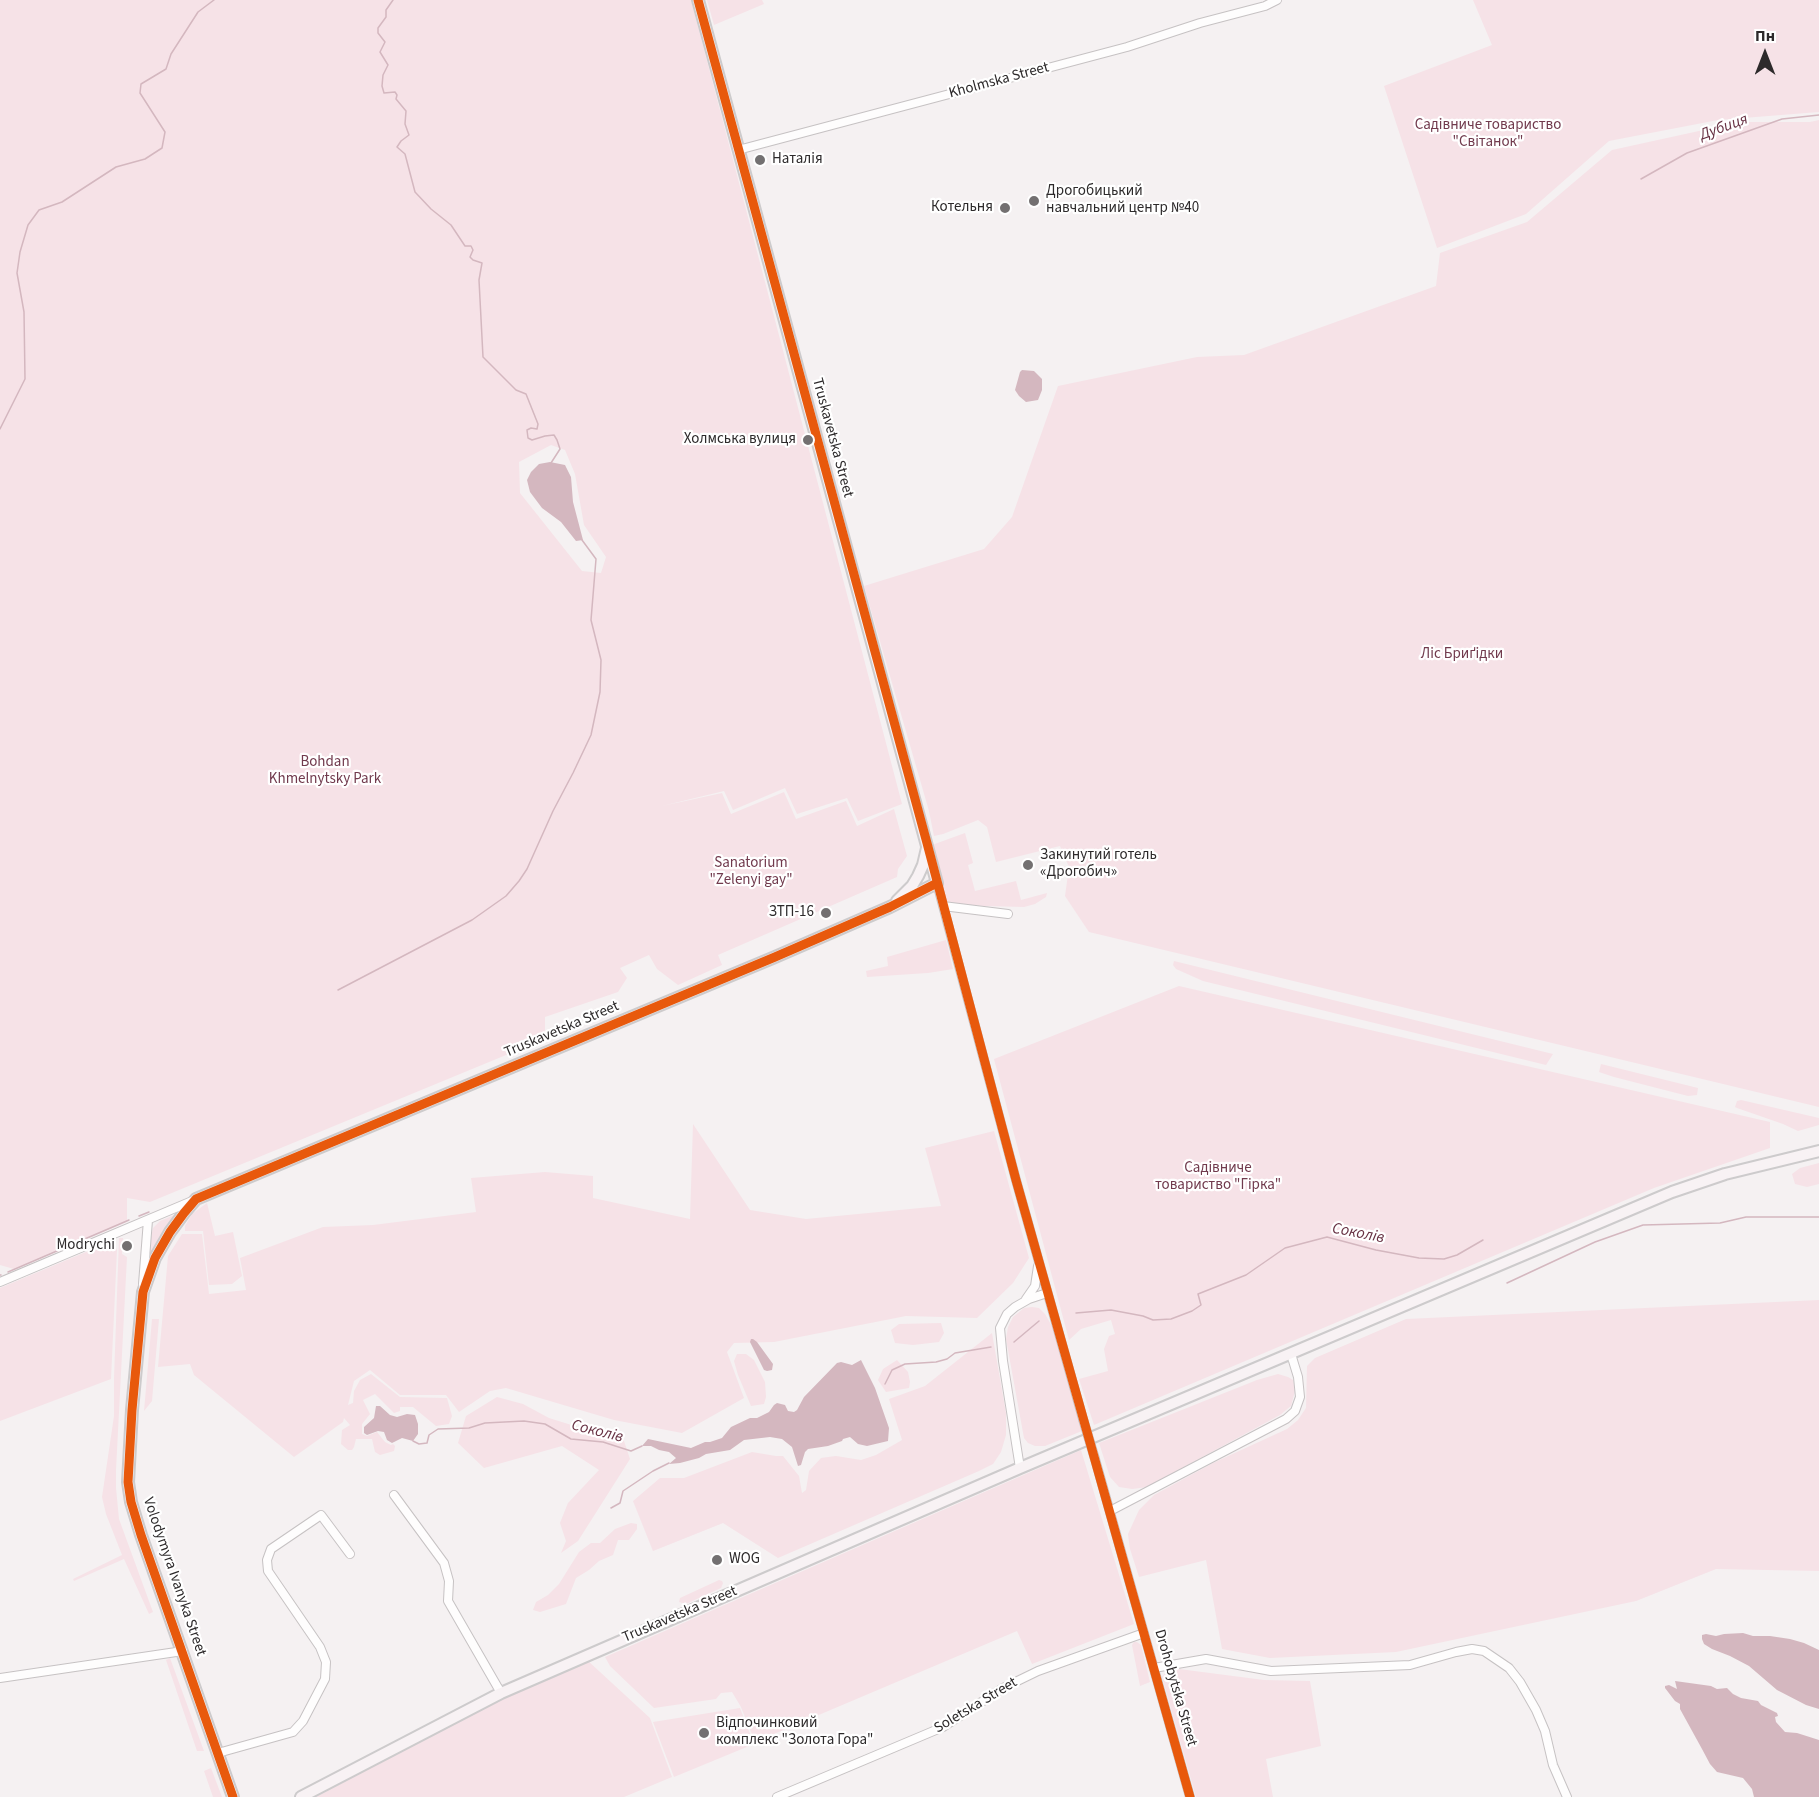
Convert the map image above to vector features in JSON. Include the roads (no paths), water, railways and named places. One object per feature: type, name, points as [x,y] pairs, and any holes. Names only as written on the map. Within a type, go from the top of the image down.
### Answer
[{"type":"main road","name":"Truskavetska Street","points":[[196,1199],[890,908],[937,884],[698,0]]},
{"type":"main road","points":[[890,908],[912,886],[918,876],[923,865],[927,843]]},
{"type":"main road","name":"Truskavetska Street","points":[[301,1797],[501,1693],[1020,1468],[1518,1256],[1672,1192],[1725,1174],[1819,1151]]},
{"type":"main road","name":"Volodymyra Ivanyka Street","points":[[196,1199],[181,1210],[155,1258],[143,1292],[128,1482],[131,1502],[141,1535],[233,1797]]},
{"type":"street","name":"Kholmska Street","points":[[738,150],[1127,47],[1277,0]]},
{"type":"street","name":"Truskavetska Street","points":[[937,884],[1083,1419]]},
{"type":"street","points":[[943,906],[1008,914]]},
{"type":"street","points":[[0,1282],[148,1220],[181,1210]]},
{"type":"street","points":[[143,1292],[148,1220]]},
{"type":"street","points":[[1026,1300],[1035,1286],[1038,1258]]},
{"type":"street","points":[[0,1273],[11,1277]]},
{"type":"street","points":[[1020,1468],[1000,1328],[1007,1314],[1026,1300],[1047,1293]]},
{"type":"street","points":[[1110,1511],[1286,1419],[1295,1411],[1300,1397],[1298,1377],[1291,1354]]},
{"type":"street","name":"Drohobytska Street","points":[[1083,1419],[1190,1797]]},
{"type":"street","points":[[394,1495],[444,1563],[449,1581],[447,1594],[452,1608],[501,1693]]},
{"type":"street","points":[[218,1753],[293,1732],[299,1727],[322,1684],[326,1666],[320,1647],[268,1571],[266,1565],[271,1549],[321,1515],[350,1554]]},
{"type":"street","name":"Soletska Street","points":[[777,1797],[943,1727],[1003,1688],[1038,1671],[1144,1633]]},
{"type":"street","points":[[1154,1668],[1206,1659],[1271,1671],[1410,1665],[1456,1652],[1472,1649],[1484,1651],[1509,1668],[1521,1682],[1545,1731],[1553,1765],[1567,1797]]},
{"type":"street","points":[[0,1678],[183,1651]]},
{"type":"waterway","points":[[0,429],[25,379],[24,312],[17,273],[28,225],[39,210],[62,202],[116,167],[145,159],[162,148],[165,132],[140,93],[141,84],[166,69],[171,54],[198,12],[214,0]]},
{"type":"waterway","points":[[393,0],[386,10],[386,17],[378,28],[378,33],[385,42],[380,52],[388,65],[383,75],[384,93],[395,92],[396,99],[406,111],[405,124],[409,135],[397,147],[405,154],[415,192],[451,225],[465,246],[471,246],[473,250],[470,257],[482,263],[479,280],[483,357],[516,390],[526,394],[538,424],[537,429],[527,430],[528,438],[532,440],[554,435],[560,449],[551,463]]},
{"type":"waterway","name":"Дубиця","points":[[1641,179],[1687,153],[1782,119],[1819,115]]},
{"type":"waterway","points":[[338,990],[472,920],[506,896],[527,869],[591,735],[600,692],[601,660],[591,620],[596,559],[582,540]]},
{"type":"waterway","points":[[139,1216],[149,1212]]},
{"type":"waterway","name":"Соколів","points":[[1507,1283],[1595,1242],[1643,1225],[1720,1223],[1746,1217],[1819,1217]]},
{"type":"waterway","points":[[8,1272],[129,1220]]},
{"type":"waterway","name":"Соколів","points":[[1076,1313],[1111,1310],[1153,1320],[1171,1319],[1201,1305],[1198,1294],[1246,1275],[1285,1248],[1327,1237],[1376,1250],[1419,1258],[1444,1259],[1457,1255],[1483,1240]]},
{"type":"waterway","name":"Соколів","points":[[1014,1342],[1039,1321]]},
{"type":"waterway","name":"Соколів","points":[[885,1384],[892,1370],[905,1364],[936,1362],[947,1359],[955,1353],[991,1347]]},
{"type":"waterway","name":"Соколів","points":[[413,1441],[419,1444],[427,1443],[429,1435],[438,1429],[469,1428],[485,1423],[524,1421],[545,1424],[571,1439],[603,1442],[631,1451],[642,1446]]},
{"type":"waterway","points":[[611,1508],[620,1503],[623,1491],[669,1463]]},
{"type":"place","name":"Наталія","points":[[760,160]]},
{"type":"place","name":"Дрогобицький навчальний центр №40","points":[[1034,201]]},
{"type":"place","name":"Котельня","points":[[1005,208]]},
{"type":"place","name":"Холмська вулиця","points":[[808,440]]},
{"type":"place","name":"Закинутий готель «Дрогобич»","points":[[1028,865]]},
{"type":"place","name":"ЗТП-16","points":[[826,913]]},
{"type":"place","name":"Modrychi","points":[[127,1246]]},
{"type":"place","name":"WOG","points":[[717,1560]]},
{"type":"place","name":"Відпочинковий комплекс \"Золота Гора\"","points":[[704,1733]]},
{"type":"park label","name":"Садівниче товариство \"Світанок\"","points":[[1488,134]]},
{"type":"park label","name":"Ліс Бриґідки","points":[[1462,655]]},
{"type":"park label","name":"Bohdan Khmelnytsky Park","points":[[325,772]]},
{"type":"park label","name":"Sanatorium \"Zelenyi gay\"","points":[[751,872]]},
{"type":"park label","name":"Садівниче товариство \"Гірка\"","points":[[1218,1178]]}]
